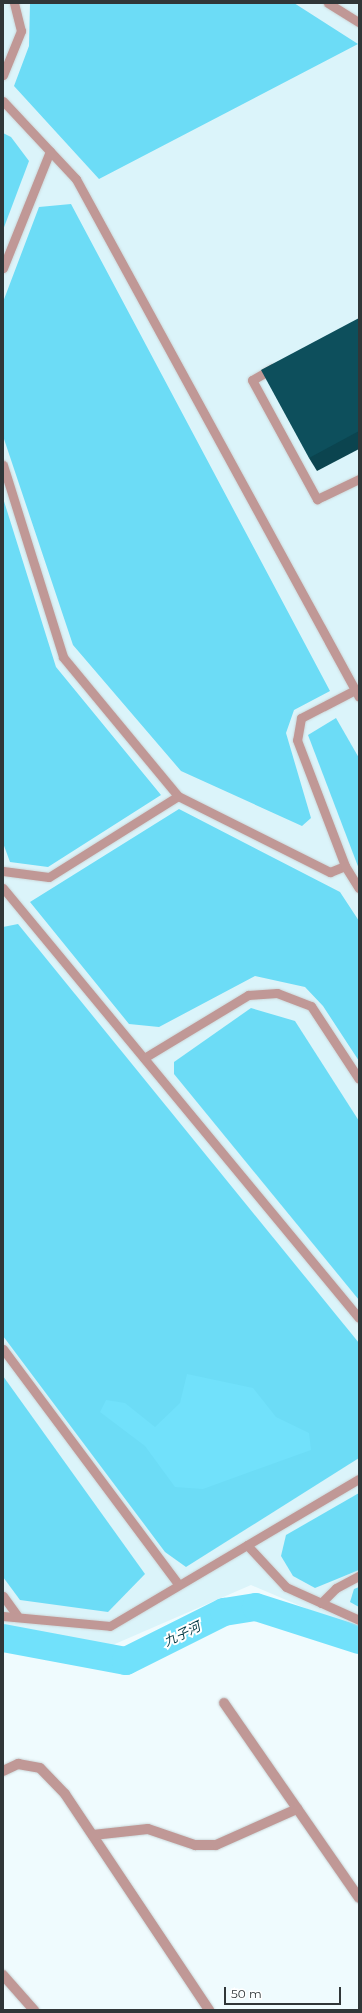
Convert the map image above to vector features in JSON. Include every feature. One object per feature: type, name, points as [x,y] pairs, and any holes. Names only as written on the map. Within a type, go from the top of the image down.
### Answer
[{"type":"street","points":[[224,1703],[359,1898]]},
{"type":"street","points":[[3,1771],[18,1764],[40,1768],[65,1794],[209,2010]]},
{"type":"street","points":[[93,1835],[148,1829],[195,1844],[216,1845],[297,1809]]},
{"type":"street","points":[[3,1975],[34,2010]]},
{"type":"lane","points":[[3,75],[20,31],[14,3]]},
{"type":"lane","points":[[328,3],[359,22]]},
{"type":"lane","points":[[3,101],[76,179],[357,694],[301,718],[297,740],[345,866],[359,888]]},
{"type":"lane","points":[[3,268],[50,151]]},
{"type":"lane","points":[[286,361],[252,380],[318,499],[359,479]]},
{"type":"lane","points":[[3,465],[63,657],[178,796],[330,872],[345,866]]},
{"type":"lane","points":[[3,871],[49,877],[178,796]]},
{"type":"lane","points":[[3,888],[359,1318]]},
{"type":"lane","points":[[144,1058],[248,995],[277,993],[311,1006],[359,1079]]},
{"type":"lane","points":[[3,1349],[179,1585]]},
{"type":"lane","points":[[3,1616],[17,1615],[110,1626],[359,1479]]},
{"type":"lane","points":[[247,1545],[286,1587],[359,1620]]},
{"type":"lane","points":[[322,1604],[336,1588],[359,1576]]},
{"type":"lane","points":[[3,1596],[17,1615]]},
{"type":"shaded area","points":[[3,3],[359,3],[359,1631],[251,1585],[108,1647],[3,1629]]},
{"type":"shaded area","points":[[30,3],[294,3],[358,44],[99,179],[14,86],[29,46]]},
{"type":"shaded area","points":[[3,133],[11,137],[29,161],[3,230]]},
{"type":"shaded area","points":[[71,204],[330,691],[294,710],[286,733],[311,818],[302,826],[181,771],[73,645],[3,436],[3,302],[39,207]]},
{"type":"shaded area","points":[[3,498],[56,667],[161,795],[48,867],[10,862],[3,843]]},
{"type":"shaded area","points":[[336,718],[359,758],[359,869],[308,735]]},
{"type":"shaded area","points":[[179,809],[340,892],[359,921],[359,1061],[323,1006],[305,987],[255,976],[159,1027],[129,1024],[30,902]]},
{"type":"shaded area","points":[[18,924],[359,1343],[359,1458],[186,1567],[165,1552],[3,1336],[3,927]]},
{"type":"shaded area","points":[[251,1008],[295,1021],[359,1121],[359,1300],[174,1074],[174,1062]]},
{"type":"shaded area","points":[[187,1374],[253,1388],[276,1417],[309,1433],[311,1450],[203,1489],[175,1487],[145,1446],[100,1412],[106,1400],[125,1403],[155,1427],[180,1403]]},
{"type":"shaded area","points":[[3,1376],[145,1574],[108,1612],[20,1600],[3,1577]]},
{"type":"shaded area","points":[[359,1493],[359,1570],[315,1588],[293,1576],[281,1556],[286,1535]]},
{"type":"shaded area","points":[[359,1587],[359,1607],[350,1602],[354,1589]]},
{"type":"building","points":[[359,318],[359,431],[309,458],[261,370]]},
{"type":"waterway","name":"九子河","points":[[3,1638],[126,1661],[224,1612],[256,1607],[359,1640]]}]
